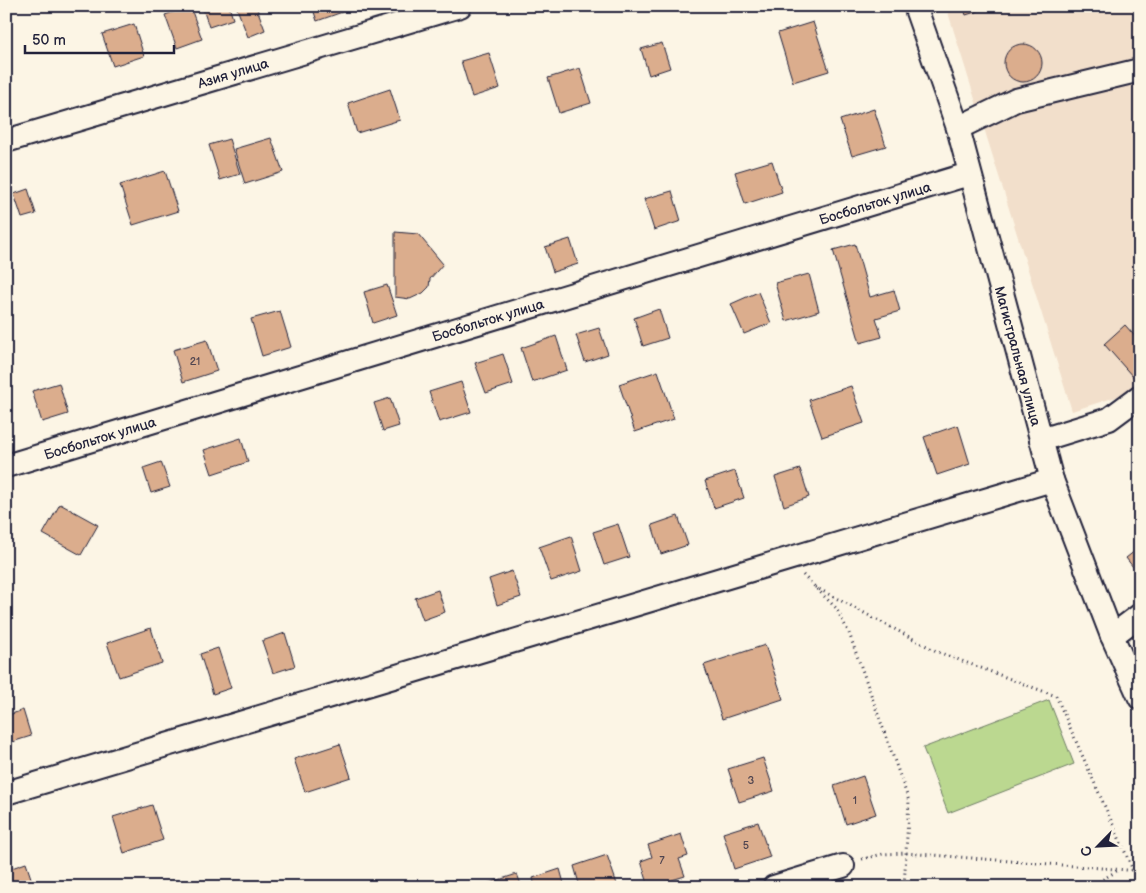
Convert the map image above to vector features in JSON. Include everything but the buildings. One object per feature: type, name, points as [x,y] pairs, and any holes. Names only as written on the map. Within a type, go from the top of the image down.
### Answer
[{"type":"street","name":"Азия улица","points":[[6,141],[460,6]]},
{"type":"street","name":"Магистральная улица","points":[[915,6],[958,128],[1052,480],[1112,636],[1140,698]]},
{"type":"street","points":[[958,128],[1016,100],[1140,70]]},
{"type":"street","name":"Босбольток улица","points":[[6,466],[970,174]]},
{"type":"street","points":[[1041,440],[1109,419],[1140,396]]},
{"type":"street","points":[[6,793],[1052,480]]},
{"type":"street","points":[[1112,636],[1140,616]]},
{"type":"street","points":[[774,887],[843,866]]},
{"type":"path","points":[[802,574],[836,608],[849,633],[909,801],[904,887]]},
{"type":"path","points":[[815,587],[938,652],[1056,696],[1132,870]]},
{"type":"path","points":[[843,866],[868,857],[906,854],[1140,871]]},
{"type":"path","points":[[1090,887],[1121,869]]},
{"type":"shaded area","points":[[946,6],[1140,6],[1140,381],[1119,396],[1072,411]]},
{"type":"green space","points":[[1049,700],[1074,764],[948,813],[923,748]]}]
